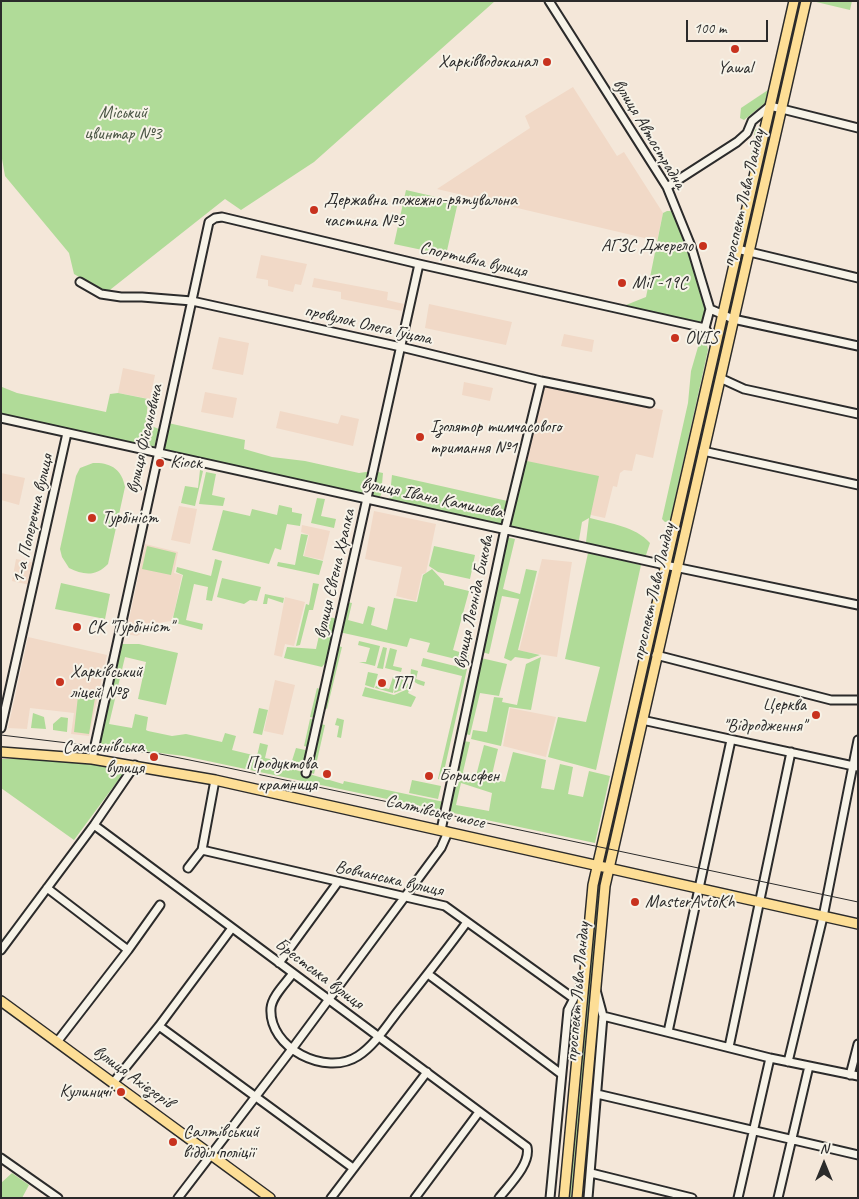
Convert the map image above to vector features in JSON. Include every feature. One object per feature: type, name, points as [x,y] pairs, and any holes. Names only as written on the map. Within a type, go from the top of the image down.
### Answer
[{"type":"main road","name":"проспект Льва Ландау","points":[[564,1198],[591,896],[794,1]]},
{"type":"main road","name":"проспект Льва Ландау","points":[[577,1198],[596,990],[602,899],[806,1]]},
{"type":"main road","name":"Салтівське шосе","points":[[1,752],[44,753],[92,759],[215,780],[699,890],[858,924]]},
{"type":"main road","name":"вулиця Ахієзерів","points":[[1,1001],[270,1198]]},
{"type":"street","name":"вулиця Автострадна","points":[[549,1],[667,187],[690,246],[710,309]]},
{"type":"street","points":[[667,187],[748,134],[752,121],[770,106],[858,128]]},
{"type":"street","name":"Спортивна вулиця","points":[[215,218],[222,216],[419,264],[705,328]]},
{"type":"street","name":"вулиця Фісановича","points":[[92,759],[157,453],[209,222],[215,218]]},
{"type":"street","points":[[737,249],[858,278]]},
{"type":"street","name":"вулиця Євгена Храпка","points":[[306,773],[419,264]]},
{"type":"street","name":"провулок Олега Гуцола","points":[[80,282],[101,294],[192,302],[401,346],[540,381],[650,403]]},
{"type":"street","points":[[716,345],[705,328],[710,309],[733,319],[858,346]]},
{"type":"street","points":[[720,378],[744,389],[858,414]]},
{"type":"street","name":"вулиця Леоніда Бикова","points":[[178,1198],[292,1049],[441,848],[505,529],[540,381]]},
{"type":"street","name":"вулиця Івана Камишева","points":[[1,418],[665,565],[858,605]]},
{"type":"street","name":"1-а Поперечна вулиця","points":[[1,728],[67,433]]},
{"type":"street","points":[[703,450],[858,485]]},
{"type":"street","points":[[656,655],[831,700],[858,700]]},
{"type":"street","points":[[642,720],[855,767]]},
{"type":"street","points":[[668,1032],[731,740]]},
{"type":"street","points":[[788,1062],[823,917],[855,767],[858,740]]},
{"type":"street","points":[[729,1047],[791,752]]},
{"type":"street","points":[[1,950],[94,826],[135,765]]},
{"type":"street","points":[[188,868],[202,850],[215,780]]},
{"type":"street","name":"Брестська вулиця","points":[[94,826],[527,1147],[528,1156],[524,1164],[499,1198]]},
{"type":"street","name":"Вовчанська вулиця","points":[[202,850],[444,906],[573,998]]},
{"type":"street","points":[[279,963],[338,882]]},
{"type":"street","points":[[47,888],[128,950]]},
{"type":"street","points":[[56,1042],[128,950],[160,905]]},
{"type":"street","points":[[293,973],[274,999],[271,1007],[272,1023],[282,1040],[292,1049],[317,1062],[341,1062],[358,1056],[378,1037],[467,922]]},
{"type":"street","points":[[113,1083],[159,1026],[232,928]]},
{"type":"street","points":[[428,974],[560,1073]]},
{"type":"street","points":[[550,1198],[560,1073],[568,1010],[583,981]]},
{"type":"street","points":[[588,1198],[604,1016],[596,990]]},
{"type":"street","points":[[604,1016],[770,1058],[854,1075],[858,1044]]},
{"type":"street","points":[[159,1026],[256,1095],[353,1168]]},
{"type":"street","points":[[738,1198],[770,1058]]},
{"type":"street","points":[[778,1198],[809,1066]]},
{"type":"street","points":[[331,1198],[427,1072]]},
{"type":"street","points":[[597,1094],[858,1155]]},
{"type":"street","points":[[415,1198],[479,1112]]},
{"type":"street","points":[[1,1158],[58,1198]]},
{"type":"street","points":[[591,1173],[692,1198]]},
{"type":"shaded area","points":[[573,87],[617,156],[624,152],[663,213],[657,241],[437,189],[530,128],[525,116]]},
{"type":"shaded area","points":[[261,255],[307,264],[301,285],[295,284],[293,292],[268,286],[268,280],[256,278]]},
{"type":"shaded area","points":[[314,278],[388,292],[387,300],[404,304],[402,311],[341,299],[341,292],[312,287]]},
{"type":"shaded area","points":[[429,304],[512,322],[506,345],[425,328]]},
{"type":"shaded area","points":[[564,334],[594,340],[592,352],[561,346]]},
{"type":"shaded area","points":[[219,337],[249,343],[243,375],[212,369]]},
{"type":"shaded area","points":[[123,368],[155,375],[150,399],[118,393]]},
{"type":"shaded area","points":[[464,382],[493,388],[490,401],[462,395]]},
{"type":"shaded area","points":[[543,384],[663,410],[653,458],[636,454],[632,471],[624,470],[620,473],[617,487],[613,486],[605,518],[516,499]]},
{"type":"shaded area","points":[[205,392],[237,398],[233,418],[201,412]]},
{"type":"shaded area","points":[[280,411],[338,424],[341,415],[359,419],[353,446],[276,428]]},
{"type":"shaded area","points":[[1,473],[25,478],[19,505],[1,500]]},
{"type":"shaded area","points":[[179,506],[197,509],[190,544],[171,540]]},
{"type":"shaded area","points":[[374,511],[436,524],[426,573],[422,574],[416,601],[396,596],[402,567],[365,559]]},
{"type":"shaded area","points":[[302,525],[330,531],[323,560],[304,556],[309,535],[301,532]]},
{"type":"shaded area","points":[[145,544],[178,552],[174,573],[182,575],[171,621],[158,623],[137,636],[126,634]]},
{"type":"shaded area","points":[[16,559],[35,563],[30,585],[12,581]]},
{"type":"shaded area","points":[[542,559],[572,562],[557,657],[519,651]]},
{"type":"shaded area","points":[[285,597],[305,602],[294,646],[285,644],[282,657],[274,655]]},
{"type":"shaded area","name":"Харківський ліцей №8","points":[[28,637],[107,655],[89,736],[71,734],[74,713],[30,708],[27,729],[8,728]]},
{"type":"shaded area","points":[[275,680],[295,685],[283,735],[264,731]]},
{"type":"shaded area","points":[[510,708],[556,717],[546,757],[503,746]]},
{"type":"green space","name":"Міський цвинтар №3","points":[[1,1],[495,1],[314,162],[241,210],[225,199],[106,293],[74,274],[69,253],[5,176],[1,153]]},
{"type":"green space","points":[[812,1],[852,1],[850,10]]},
{"type":"green space","points":[[768,90],[765,103],[744,120],[740,118],[741,108]]},
{"type":"green space","points":[[761,124],[751,167],[749,168],[755,130]]},
{"type":"green space","points":[[406,190],[458,202],[446,255],[394,244]]},
{"type":"green space","points":[[672,211],[695,272],[706,311],[705,318],[698,324],[628,308],[626,305],[646,297],[663,213]]},
{"type":"green space","points":[[726,327],[728,328],[678,547],[675,547]]},
{"type":"green space","points":[[700,340],[706,340],[708,350],[670,521],[665,522],[662,519],[688,403],[691,371]]},
{"type":"green space","points":[[2,387],[17,393],[106,412],[110,394],[118,393],[148,399],[146,424],[159,429],[153,452],[1,418]]},
{"type":"green space","points":[[168,423],[245,440],[244,449],[272,457],[305,461],[359,473],[373,471],[383,473],[381,495],[376,501],[166,451],[162,446]]},
{"type":"green space","points":[[522,460],[599,476],[590,518],[622,526],[644,537],[650,543],[646,555],[637,559],[590,548],[586,542],[589,518],[582,522],[578,546],[389,504],[392,475],[512,502]]},
{"type":"green space","name":"Турбініст","points":[[93,463],[110,465],[118,471],[125,487],[108,564],[99,571],[89,574],[69,568],[62,557],[60,549],[76,476],[80,468]]},
{"type":"green space","points":[[200,470],[203,471],[195,506],[181,503],[185,486],[198,488]]},
{"type":"green space","points":[[206,472],[216,474],[212,495],[225,498],[223,506],[199,504]]},
{"type":"green space","points":[[317,498],[325,499],[321,516],[336,519],[334,528],[311,523]]},
{"type":"green space","points":[[279,505],[292,508],[292,512],[302,514],[300,526],[287,524],[281,550],[275,548],[269,564],[212,550],[223,510],[250,516],[252,509],[277,515]]},
{"type":"green space","points":[[301,534],[308,535],[303,556],[323,561],[319,575],[277,566],[278,562],[295,565]]},
{"type":"green space","points":[[506,537],[515,539],[503,589],[520,594],[526,569],[537,571],[518,650],[540,655],[529,659],[515,657],[511,661],[504,658],[519,599],[502,596],[489,654],[482,652]]},
{"type":"green space","points":[[147,546],[176,553],[171,575],[142,569]]},
{"type":"green space","points":[[434,546],[475,555],[470,579],[438,572],[429,566]]},
{"type":"green space","points":[[588,553],[641,565],[596,770],[548,757],[558,717],[586,722],[600,667],[565,659]]},
{"type":"green space","points":[[215,559],[222,561],[212,601],[206,600],[208,587],[194,584],[186,620],[203,624],[202,630],[172,622],[183,575],[176,572],[177,567],[211,576]]},
{"type":"green space","points":[[432,569],[444,582],[444,585],[469,591],[453,650],[469,655],[468,662],[427,652],[430,643],[410,638],[407,647],[339,632],[346,602],[352,603],[348,620],[363,624],[368,606],[375,608],[371,625],[387,630],[394,598],[417,602],[423,575]]},
{"type":"green space","points":[[669,575],[672,575],[611,843],[608,842]]},
{"type":"green space","points":[[222,578],[261,587],[257,601],[250,600],[244,604],[217,597]]},
{"type":"green space","points":[[61,583],[110,594],[105,619],[55,609]]},
{"type":"green space","points":[[313,583],[319,584],[313,610],[309,610],[300,645],[296,646],[306,604],[309,605]]},
{"type":"green space","points":[[265,594],[284,598],[283,603],[268,598],[267,604],[263,604]]},
{"type":"green space","points":[[329,617],[338,619],[329,658],[322,667],[284,658],[287,647],[316,649],[322,622],[328,623]]},
{"type":"green space","points":[[359,641],[380,646],[375,666],[359,662],[366,662],[370,648],[358,645]]},
{"type":"green space","points":[[118,644],[139,644],[178,653],[166,705],[138,699],[146,662],[125,657],[109,724],[132,728],[135,714],[148,717],[146,730],[148,731],[172,736],[186,734],[222,742],[225,733],[236,736],[232,750],[257,756],[260,743],[268,745],[265,758],[289,763],[289,768],[343,784],[344,781],[449,803],[463,741],[470,742],[463,772],[476,776],[484,745],[498,749],[491,779],[505,782],[513,752],[546,760],[541,788],[554,790],[560,764],[573,767],[568,794],[583,797],[589,771],[610,776],[595,843],[184,756],[96,745]],"holes":[[[461,783],[492,793],[489,811],[456,805]]]},
{"type":"green space","points":[[337,646],[342,647],[327,709],[322,707]]},
{"type":"green space","points":[[383,647],[387,648],[383,669],[377,668]]},
{"type":"green space","points":[[390,648],[397,650],[393,666],[402,668],[401,672],[385,668]]},
{"type":"green space","points":[[541,657],[531,710],[509,707],[501,746],[471,739],[473,730],[487,732],[494,697],[503,698],[502,702],[517,705],[526,664]]},
{"type":"green space","points":[[423,658],[467,669],[442,780],[438,779],[462,676],[421,666]]},
{"type":"green space","points":[[481,658],[507,664],[499,696],[480,693],[470,735],[465,734]]},
{"type":"green space","points":[[411,669],[418,671],[416,679],[425,682],[424,686],[413,680]]},
{"type":"green space","points":[[368,672],[378,674],[374,688],[365,685]]},
{"type":"green space","points":[[393,677],[396,677],[393,693],[375,688],[376,686],[389,689]]},
{"type":"green space","points":[[398,678],[405,680],[410,687],[394,693]]},
{"type":"green space","points":[[365,687],[394,695],[410,688],[408,693],[416,697],[411,707],[362,696]]},
{"type":"green space","points":[[317,688],[323,690],[317,718],[310,717]]},
{"type":"green space","points":[[78,696],[95,698],[89,734],[74,732]]},
{"type":"green space","points":[[259,708],[268,710],[262,735],[253,733]]},
{"type":"green space","points":[[33,713],[44,717],[46,729],[31,728]]},
{"type":"green space","points":[[61,717],[68,718],[67,732],[53,730],[53,724]]},
{"type":"green space","points":[[337,718],[344,720],[341,738],[337,737],[339,726],[335,725]]},
{"type":"green space","points":[[310,719],[317,720],[311,748],[304,746]]},
{"type":"green space","points":[[320,724],[325,725],[314,774],[309,772]]},
{"type":"green space","points":[[296,748],[310,751],[305,772],[290,767]]},
{"type":"green space","points":[[1,759],[80,761],[125,771],[74,840],[1,788]]},
{"type":"green space","points":[[412,780],[441,786],[438,799],[409,793]]},
{"type":"green space","points":[[597,889],[600,889],[571,1198],[569,1198]]},
{"type":"green space","points":[[12,1173],[29,1185],[22,1198],[1,1198],[1,1183]]},
{"type":"tram line","points":[[1,735],[160,754],[858,902]]},
{"type":"place","name":"Yawal","points":[[735,49]]},
{"type":"place","name":"Харківводоканал","points":[[547,62]]},
{"type":"place","name":"Державна пожежно-рятувальна частина №5","points":[[314,210]]},
{"type":"place","name":"АГЗС Джерело","points":[[703,246]]},
{"type":"place","name":"МіГ-19С","points":[[622,283]]},
{"type":"place","name":"OVIS","points":[[675,338]]},
{"type":"place","name":"Ізолятор тимчасового тримання №1","points":[[420,437]]},
{"type":"place","name":"Кіоск","points":[[160,463]]},
{"type":"place","name":"Турбініст","points":[[92,518]]},
{"type":"place","name":"СК \"Турбініст\"","points":[[77,627]]},
{"type":"place","name":"Харківський ліцей №8","points":[[60,682]]},
{"type":"place","name":"ТП","points":[[382,683]]},
{"type":"place","name":"Церква \"Відродження\"","points":[[816,715]]},
{"type":"place","name":"Самсонівська вулиця","points":[[154,757]]},
{"type":"place","name":"Продуктова крамниця","points":[[327,774]]},
{"type":"place","name":"Борисфен","points":[[429,776]]},
{"type":"place","name":"MasterAvtoKh","points":[[635,902]]},
{"type":"place","name":"Кулиничі","points":[[121,1092]]},
{"type":"place","name":"Салтівський відділ поліції","points":[[173,1142]]}]
